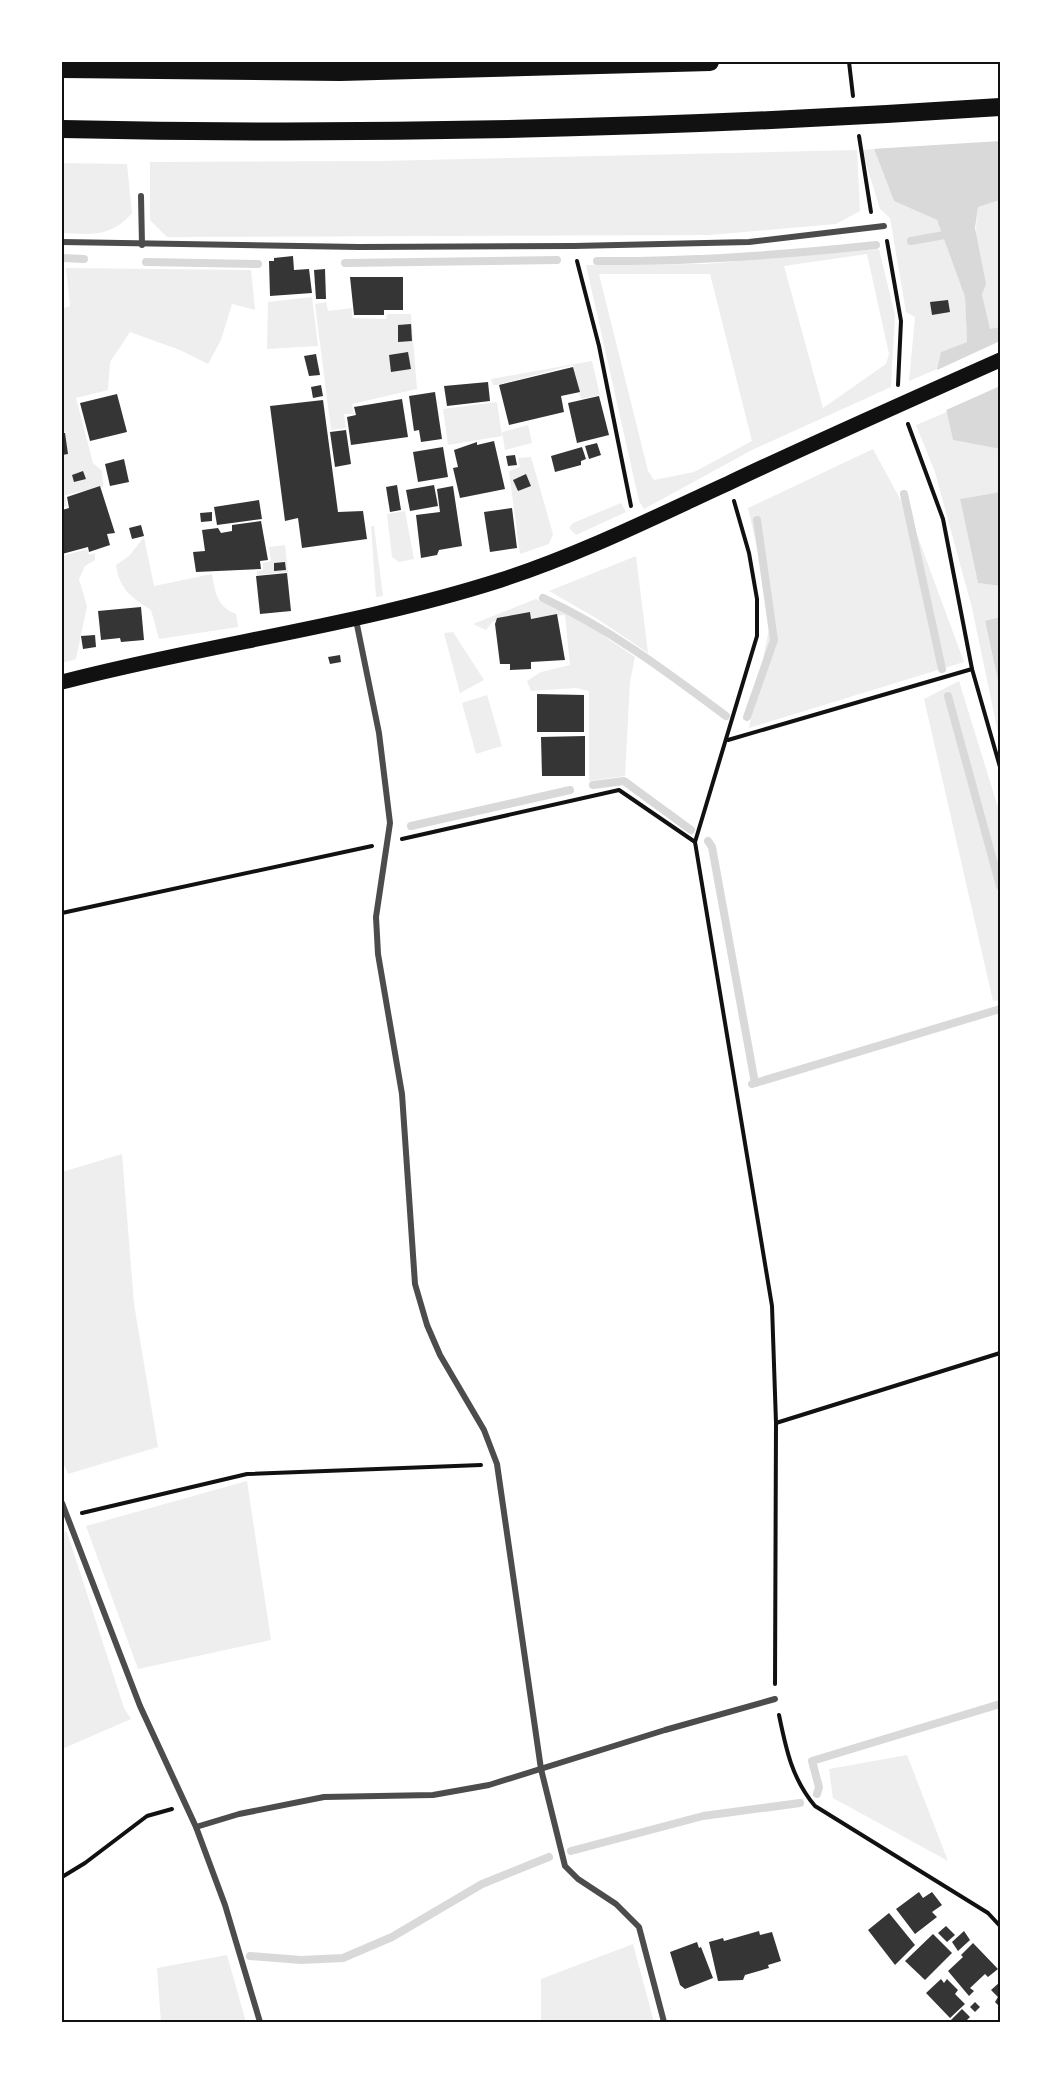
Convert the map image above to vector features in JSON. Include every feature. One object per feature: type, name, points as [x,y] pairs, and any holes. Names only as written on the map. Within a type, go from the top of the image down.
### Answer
[{"type":"highway","points":[[62,69],[340,72],[710,62]]},
{"type":"highway","points":[[62,129],[334,132],[824,118],[1000,106]]},
{"type":"main road","points":[[62,682],[356,619],[502,580],[580,552],[636,528],[728,483],[1000,360]]},
{"type":"street","points":[[141,196],[142,245]]},
{"type":"street","points":[[62,242],[142,245],[574,246],[749,242],[884,226]]},
{"type":"street","points":[[356,619],[378,733],[390,823],[376,917],[378,954],[402,1094],[416,1284],[436,1345],[484,1430],[497,1464],[541,1769],[565,1866],[578,1879],[616,1904],[639,1927],[664,2022]]},
{"type":"street","points":[[62,1505],[140,1706],[196,1827],[225,1905],[260,2022]]},
{"type":"street","points":[[196,1827],[239,1814],[324,1797],[432,1795],[489,1785],[665,1730],[776,1699]]},
{"type":"path","points":[[849,62],[855,107]]},
{"type":"path","points":[[858,130],[870,211],[884,226],[901,321],[898,382],[900,404],[943,519],[972,669],[1000,767]]},
{"type":"path","points":[[574,246],[599,346],[636,528]]},
{"type":"path","points":[[728,483],[749,553],[757,608],[757,636],[695,842],[772,1306],[776,1423],[776,1699],[790,1766],[803,1792],[815,1806],[988,1913],[1000,1926]]},
{"type":"path","points":[[727,740],[972,669]]},
{"type":"path","points":[[62,913],[388,843],[619,790],[695,842]]},
{"type":"path","points":[[776,1423],[1000,1353]]},
{"type":"path","points":[[67,1516],[247,1474],[497,1464]]},
{"type":"path","points":[[62,1877],[86,1863],[147,1816],[186,1805]]},
{"type":"shaded area","points":[[1000,94],[1000,200],[978,207],[975,228],[986,284],[982,294],[990,329],[1000,327],[1000,449],[953,440],[937,369],[941,352],[967,342],[965,297],[937,220],[894,201],[874,149]]},
{"type":"shaded area","points":[[874,149],[894,201],[937,220],[965,297],[967,342],[941,352],[937,369],[909,381],[915,317],[906,312],[890,218],[880,209],[862,150]]},
{"type":"shaded area","points":[[857,150],[860,211],[836,224],[710,235],[167,237],[150,220],[150,162],[380,161]]},
{"type":"shaded area","points":[[62,163],[127,164],[132,213],[108,231],[92,234],[62,233]]},
{"type":"shaded area","points":[[1000,200],[1000,327],[990,330],[978,269],[976,222],[978,207]]},
{"type":"shaded area","points":[[879,249],[895,315],[891,387],[752,450],[644,509],[639,501],[586,265],[705,264]],"holes":[[[867,254],[889,354],[886,364],[823,408],[784,266]],[[599,274],[710,274],[752,441],[694,472],[654,480],[648,471]]]},
{"type":"shaded area","points":[[66,268],[251,270],[255,310],[232,304],[221,340],[208,364],[180,350],[130,332],[110,362],[108,390],[76,398],[93,463],[102,471],[103,487],[65,495],[67,506],[62,507],[62,309],[70,306]]},
{"type":"shaded area","points":[[312,297],[318,346],[267,349],[268,302]]},
{"type":"shaded area","points":[[326,302],[328,311],[352,308],[352,318],[386,319],[387,314],[411,314],[417,389],[352,404],[354,414],[344,414],[346,428],[331,430],[315,304]]},
{"type":"shaded area","points":[[592,361],[600,395],[581,399],[573,365],[497,385],[493,385],[491,379]]},
{"type":"shaded area","points":[[497,402],[502,436],[448,445],[443,409]]},
{"type":"shaded area","points":[[947,412],[953,440],[1000,449],[1000,492],[960,499],[978,583],[1000,586],[1000,617],[985,622],[1000,690],[1000,742],[972,608],[935,472],[916,425]]},
{"type":"shaded area","points":[[528,425],[532,443],[505,450],[502,432]]},
{"type":"shaded area","points":[[873,449],[912,521],[964,662],[749,728],[772,614],[748,508]]},
{"type":"shaded area","points":[[531,457],[553,534],[549,544],[520,554],[509,471],[520,467],[518,458]]},
{"type":"shaded area","points":[[1000,492],[1000,586],[978,583],[960,499]]},
{"type":"shaded area","points":[[621,503],[626,512],[576,535],[569,528],[573,523]]},
{"type":"shaded area","points":[[405,511],[414,559],[399,562],[392,557],[387,514]]},
{"type":"shaded area","points":[[371,526],[374,526],[383,596],[376,597]]},
{"type":"shaded area","points":[[144,537],[154,586],[212,574],[218,598],[225,607],[236,614],[238,627],[159,639],[151,610],[123,587],[116,565],[129,556]]},
{"type":"shaded area","points":[[285,545],[288,572],[257,575],[257,571],[263,570],[263,563],[271,561],[269,547]]},
{"type":"shaded area","points":[[87,549],[89,555],[95,553],[95,560],[85,566],[79,579],[87,606],[76,659],[62,663],[62,556]]},
{"type":"shaded area","points":[[636,556],[648,653],[596,618],[549,591]]},
{"type":"shaded area","points":[[536,599],[580,620],[635,657],[630,682],[625,776],[589,781],[589,691],[576,688],[531,691],[527,681],[541,672],[570,665],[565,615],[493,621],[486,630],[473,624]]},
{"type":"shaded area","points":[[1000,617],[1000,690],[985,621]]},
{"type":"shaded area","points":[[453,632],[484,680],[460,693],[444,633]]},
{"type":"shaded area","points":[[959,681],[1000,814],[1000,1000],[993,1001],[924,699]]},
{"type":"shaded area","points":[[487,695],[502,746],[476,754],[462,703]]},
{"type":"shaded area","points":[[122,1154],[134,1304],[158,1447],[68,1474],[62,1460],[62,1172]]},
{"type":"shaded area","points":[[247,1481],[271,1640],[138,1669],[86,1526]]},
{"type":"shaded area","points":[[62,1531],[67,1532],[124,1708],[131,1719],[62,1749]]},
{"type":"shaded area","points":[[907,1755],[948,1861],[833,1798],[829,1769]]},
{"type":"shaded area","points":[[633,1944],[654,2022],[541,2022],[541,1979]]},
{"type":"shaded area","points":[[227,1955],[246,2022],[161,2022],[157,1968]]},
{"type":"pier","points":[[857,62],[999,62],[1000,141],[871,149]]},
{"type":"pier","points":[[1000,341],[1000,386],[944,411],[935,371]]},
{"type":"building","points":[[293,256],[294,270],[309,269],[312,293],[270,296],[269,261],[274,261],[274,258]]},
{"type":"building","points":[[325,269],[326,299],[316,299],[314,270]]},
{"type":"building","points":[[350,277],[403,277],[403,310],[384,310],[384,315],[354,315]]},
{"type":"building","points":[[948,300],[950,312],[932,315],[930,302]]},
{"type":"building","points":[[411,324],[412,341],[398,342],[398,325]]},
{"type":"building","points":[[408,352],[411,369],[391,372],[389,355]]},
{"type":"building","points":[[316,354],[320,375],[309,376],[304,356]]},
{"type":"building","points":[[573,367],[580,392],[561,396],[564,412],[509,425],[499,385]]},
{"type":"building","points":[[488,382],[490,401],[447,406],[444,386]]},
{"type":"building","points":[[321,385],[323,396],[313,398],[311,387]]},
{"type":"building","points":[[435,392],[442,439],[421,442],[419,430],[414,431],[409,396]]},
{"type":"building","points":[[117,394],[127,432],[90,441],[80,403]]},
{"type":"building","points":[[599,396],[609,435],[577,443],[568,403]]},
{"type":"building","points":[[402,399],[408,437],[351,445],[347,417],[356,415],[354,407]]},
{"type":"building","points":[[323,400],[338,512],[363,511],[367,539],[302,548],[298,518],[285,521],[270,406]]},
{"type":"building","points":[[346,430],[351,464],[335,467],[330,432]]},
{"type":"building","points":[[62,433],[65,433],[68,454],[62,455]]},
{"type":"building","points":[[494,441],[505,489],[460,498],[453,468],[458,467],[454,450],[477,442],[477,445]]},
{"type":"building","points":[[597,443],[601,455],[589,459],[585,446]]},
{"type":"building","points":[[443,447],[448,477],[418,482],[413,452]]},
{"type":"building","points":[[582,447],[586,459],[581,461],[581,465],[555,472],[551,456]]},
{"type":"building","points":[[515,455],[517,465],[508,466],[506,456]]},
{"type":"building","points":[[124,459],[129,482],[110,486],[105,464]]},
{"type":"building","points":[[83,471],[86,479],[74,482],[72,475]]},
{"type":"building","points":[[526,474],[531,486],[518,491],[513,480]]},
{"type":"building","points":[[397,485],[401,510],[390,512],[386,487]]},
{"type":"building","points":[[434,485],[438,506],[410,511],[406,490]]},
{"type":"building","points":[[100,486],[115,533],[107,534],[110,545],[89,552],[88,547],[62,554],[62,510],[69,508],[67,497]]},
{"type":"building","points":[[453,486],[462,546],[439,550],[437,555],[421,558],[416,515],[440,512],[437,489]]},
{"type":"building","points":[[259,500],[262,519],[217,525],[214,507]]},
{"type":"building","points":[[512,508],[517,548],[490,552],[484,512]]},
{"type":"building","points":[[212,512],[212,521],[201,522],[200,513]]},
{"type":"building","points":[[261,521],[268,560],[260,561],[261,569],[196,572],[193,552],[205,551],[202,530],[218,528],[221,533],[232,531],[232,525]]},
{"type":"building","points":[[141,525],[144,536],[132,539],[129,528]]},
{"type":"building","points":[[285,562],[286,570],[274,571],[274,563]]},
{"type":"building","points":[[287,573],[291,611],[260,614],[256,576]]},
{"type":"building","points":[[141,607],[144,640],[121,642],[120,638],[101,640],[98,611]]},
{"type":"building","points":[[530,612],[531,619],[557,614],[565,660],[531,662],[531,669],[510,670],[510,664],[500,664],[495,624],[497,618]]},
{"type":"building","points":[[95,635],[96,647],[83,649],[81,636]]},
{"type":"building","points":[[340,655],[341,662],[330,664],[328,657]]},
{"type":"building","points":[[537,694],[584,695],[584,732],[537,732]]},
{"type":"building","points":[[585,736],[585,776],[542,776],[541,737]]},
{"type":"building","points":[[919,1892],[923,1898],[932,1892],[942,1905],[932,1912],[937,1917],[915,1934],[896,1909]]},
{"type":"building","points":[[889,1913],[915,1945],[895,1965],[868,1930]]},
{"type":"building","points":[[946,1926],[955,1935],[947,1942],[938,1933]]},
{"type":"building","points":[[759,1931],[760,1935],[772,1932],[781,1961],[768,1965],[769,1968],[745,1975],[743,1980],[718,1981],[709,1942],[723,1938],[724,1941]]},
{"type":"building","points":[[964,1931],[970,1940],[958,1951],[952,1942]]},
{"type":"building","points":[[933,1934],[952,1953],[925,1980],[905,1961]]},
{"type":"building","points":[[697,1942],[713,1978],[685,1989],[680,1985],[670,1952]]},
{"type":"building","points":[[973,1943],[998,1969],[988,1977],[985,1974],[970,1988],[974,1991],[969,1996],[948,1971],[963,1957],[961,1955]]},
{"type":"building","points":[[941,1979],[944,1983],[947,1979],[958,1990],[955,1994],[965,2004],[950,2018],[926,1993]]},
{"type":"building","points":[[1000,1982],[1000,2007],[995,2002],[998,1997],[991,1990]]},
{"type":"building","points":[[975,2002],[980,2007],[975,2012],[970,2007]]},
{"type":"building","points":[[962,2009],[970,2017],[965,2022],[953,2022],[951,2020]]},
{"type":"waterway","points":[[911,241],[950,234]]},
{"type":"waterway","points":[[597,261],[737,257],[876,245]]},
{"type":"waterway","points":[[62,258],[84,259]]},
{"type":"waterway","points":[[345,263],[557,260]]},
{"type":"waterway","points":[[146,262],[258,264]]},
{"type":"waterway","points":[[904,494],[942,669]]},
{"type":"waterway","points":[[747,717],[774,640],[757,520]]},
{"type":"waterway","points":[[543,598],[615,637],[726,716]]},
{"type":"waterway","points":[[948,696],[1000,886]]},
{"type":"waterway","points":[[593,785],[624,781],[691,830]]},
{"type":"waterway","points":[[411,826],[570,790]]},
{"type":"waterway","points":[[708,841],[712,847],[755,1083]]},
{"type":"waterway","points":[[752,1084],[1000,1009]]},
{"type":"waterway","points":[[817,1794],[819,1787],[812,1761],[1000,1704]]},
{"type":"waterway","points":[[571,1851],[703,1816],[800,1803]]},
{"type":"waterway","points":[[250,1956],[301,1960],[343,1958],[392,1937],[482,1884],[549,1857]]}]
